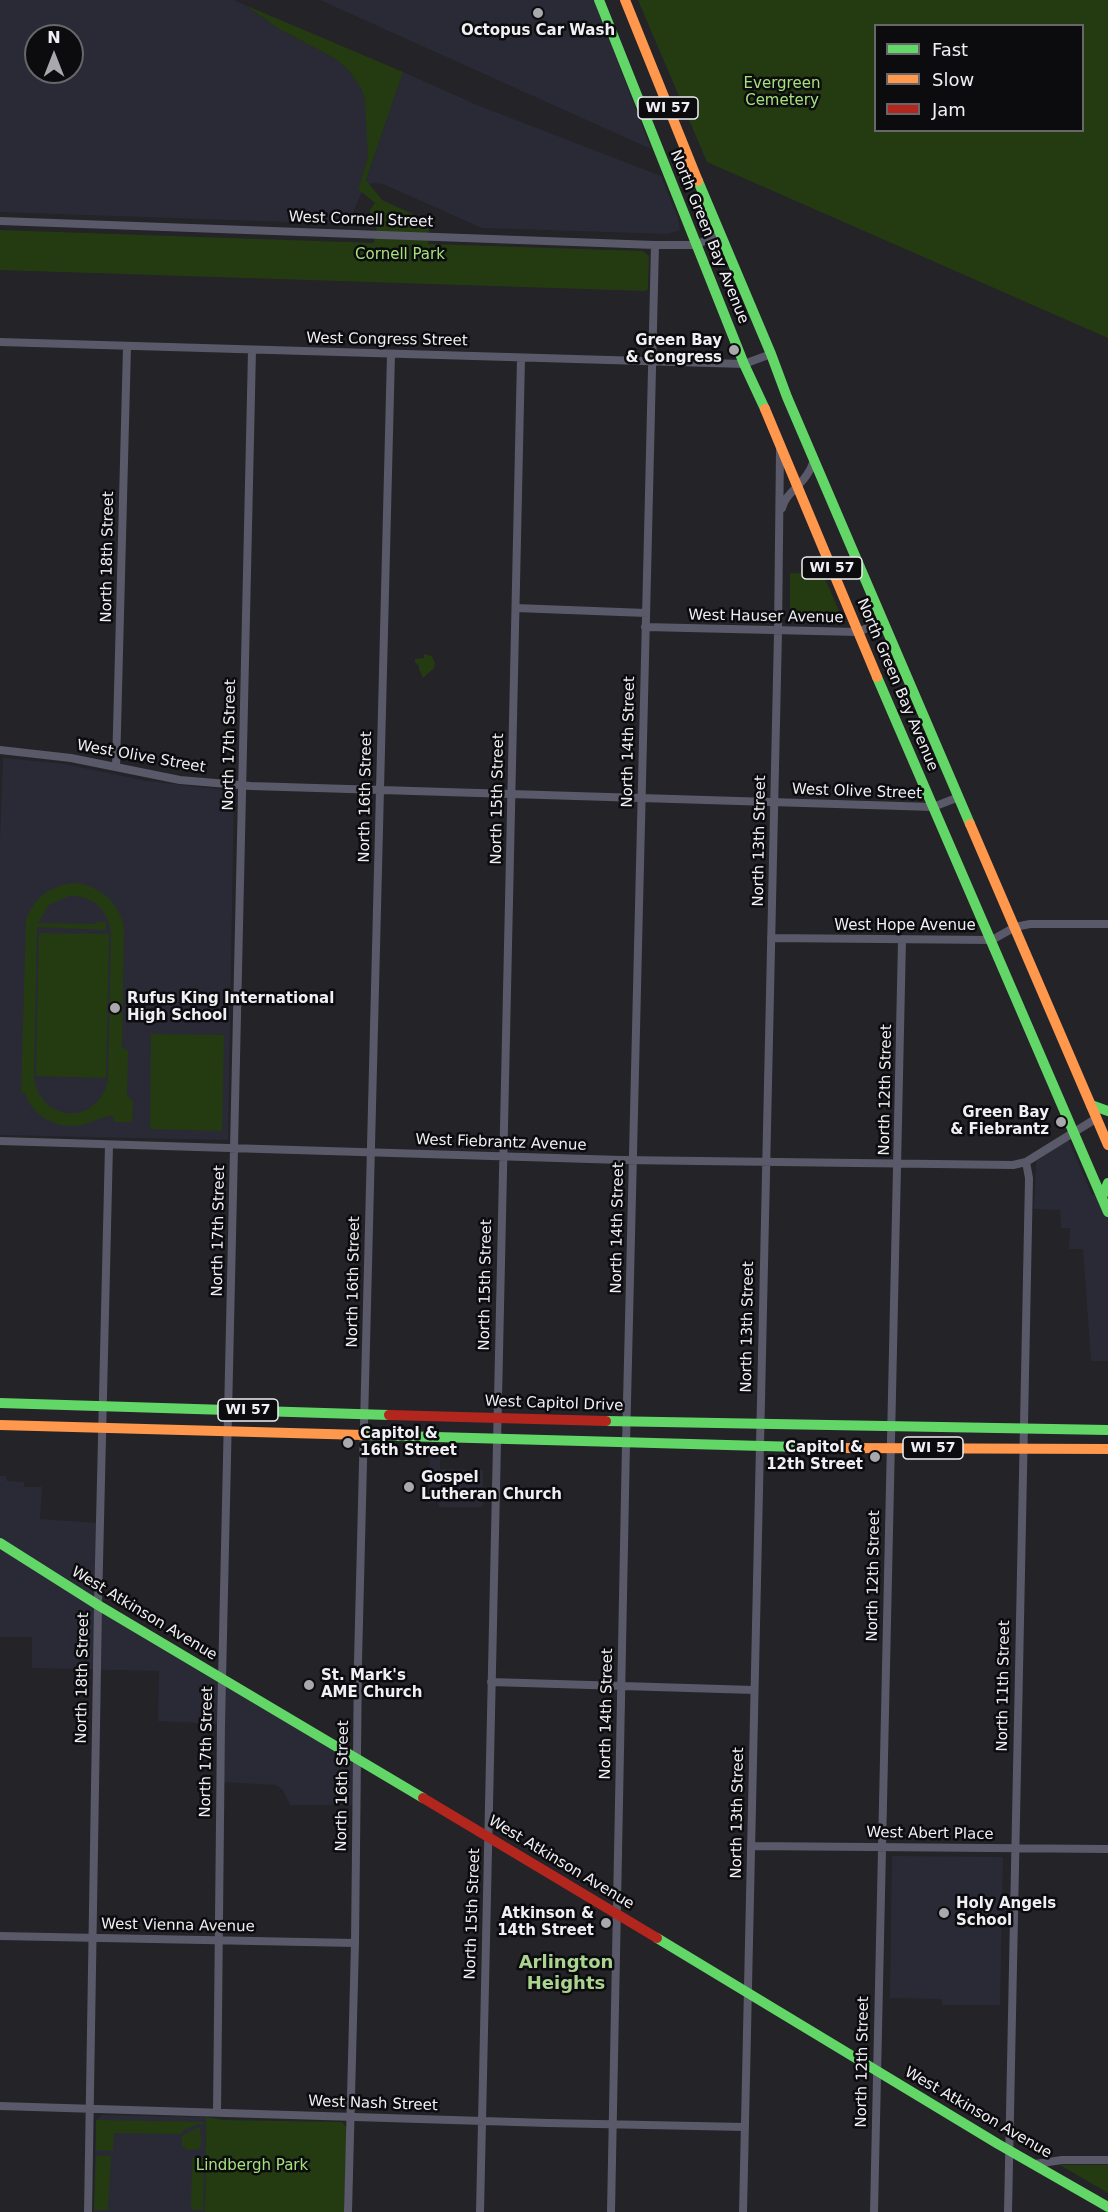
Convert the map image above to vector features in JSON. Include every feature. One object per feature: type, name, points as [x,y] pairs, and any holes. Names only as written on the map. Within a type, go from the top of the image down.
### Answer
[{"type":"main road","name":"North Green Bay Avenue","points":[[599,0],[744,364],[780,442],[858,632],[1108,1212]]},
{"type":"main road","name":"North Green Bay Avenue","points":[[625,0],[719,235],[1108,1145]]},
{"type":"main road","points":[[1091,1105],[1108,1111]]},
{"type":"main road","points":[[1102,1197],[1108,1183]]},
{"type":"main road","name":"West Capitol Drive","points":[[0,1403],[626,1422],[1108,1430]]},
{"type":"main road","name":"WI 57","points":[[0,1425],[759,1446],[1108,1449]]},
{"type":"main road","name":"West Atkinson Avenue","points":[[0,1543],[98,1605],[617,1913],[876,2071],[1108,2207]]},
{"type":"street","name":"West Cornell Street","points":[[0,221],[655,245],[695,245],[719,235]]},
{"type":"street","name":"North 14th Street","points":[[611,2212],[626,1422],[655,245]]},
{"type":"street","name":"West Congress Street","points":[[0,342],[651,363],[744,364],[771,354]]},
{"type":"street","name":"North 18th Street","points":[[116,767],[127,347]]},
{"type":"street","name":"North 17th Street","points":[[217,2112],[222,1678],[252,350]]},
{"type":"street","name":"North 16th Street","points":[[348,2212],[370,1153],[391,354]]},
{"type":"street","name":"North 15th Street","points":[[480,2212],[521,358]]},
{"type":"street","name":"North 13th Street","points":[[743,2212],[778,632],[780,442]]},
{"type":"street","points":[[780,519],[784,501],[810,473],[814,460]]},
{"type":"street","points":[[516,608],[646,613]]},
{"type":"street","name":"West Hauser Avenue","points":[[645,627],[778,632],[858,632],[883,621]]},
{"type":"street","name":"West Olive Street","points":[[0,750],[72,758],[180,780],[242,786],[933,807],[959,797]]},
{"type":"street","name":"West Hope Avenue","points":[[771,939],[992,939],[1015,927],[1030,924],[1108,924]]},
{"type":"street","name":"North 12th Street","points":[[874,2212],[902,940]]},
{"type":"street","name":"West Fiebrantz Avenue","points":[[0,1141],[633,1160],[1012,1165],[1026,1162],[1097,1118]]},
{"type":"street","name":"North 18th Street","points":[[88,2212],[98,1605],[109,1145]]},
{"type":"street","name":"North 11th Street","points":[[1008,2212],[1029,1178],[1026,1162]]},
{"type":"street","points":[[490,1682],[754,1690]]},
{"type":"street","name":"West Abert Place","points":[[751,1846],[1108,1848]]},
{"type":"street","name":"West Vienna Avenue","points":[[0,1936],[355,1944]]},
{"type":"street","name":"West Nash Street","points":[[0,2106],[745,2127]]},
{"type":"street","points":[[1035,2164],[1062,2160],[1108,2160]]},
{"type":"shaded area","points":[[0,0],[234,0],[279,29],[336,59],[349,71],[361,88],[365,100],[369,136],[368,157],[358,189],[362,192],[350,219],[345,224],[0,212]]},
{"type":"shaded area","points":[[320,0],[594,0],[651,149]]},
{"type":"shaded area","points":[[403,72],[477,105],[661,176],[678,218],[680,230],[668,234],[482,228],[383,184],[369,184],[366,180]]},
{"type":"shaded area","name":"Rufus King International High School","points":[[3,758],[65,764],[147,781],[234,791],[228,1140],[0,1135],[0,841]]},
{"type":"shaded area","points":[[1068,1139],[1092,1195],[1108,1194],[1108,1361],[1091,1361],[1083,1249],[1069,1249],[1070,1228],[1061,1228],[1060,1210],[1034,1209],[1036,1161]]},
{"type":"shaded area","points":[[430,1449],[440,1450],[440,1469],[483,1470],[483,1507],[439,1507],[438,1502],[428,1503]]},
{"type":"shaded area","points":[[0,1476],[6,1476],[7,1481],[24,1482],[24,1487],[42,1487],[40,1519],[100,1523],[98,1605],[357,1759],[355,1805],[290,1805],[283,1790],[276,1785],[219,1782],[221,1724],[158,1721],[159,1671],[32,1668],[32,1637],[0,1637]]},
{"type":"shaded area","points":[[892,1856],[1003,1857],[1000,2005],[942,2005],[942,1999],[890,1998]]},
{"type":"shaded area","points":[[102,2115],[206,2117],[205,2212],[94,2212],[96,2120]]},
{"type":"green space","name":"Evergreen Cemetery","points":[[638,0],[1108,0],[1108,338],[707,162]]},
{"type":"green space","name":"Cornell Park","points":[[245,5],[403,72],[366,180],[382,200],[434,224],[435,226],[429,227],[428,244],[643,251],[649,256],[648,289],[646,291],[0,270],[0,230],[374,243],[377,225],[369,221],[370,210],[375,203],[358,189],[368,157],[365,100],[361,88],[349,71],[336,59],[279,29]]},
{"type":"green space","points":[[790,573],[823,574],[844,622],[790,620]]},
{"type":"green space","points":[[424,654],[432,656],[435,663],[434,668],[423,678],[415,659],[424,658]]},
{"type":"green space","points":[[68,884],[86,885],[108,897],[118,910],[124,927],[122,1048],[128,1050],[127,1096],[133,1101],[132,1122],[114,1122],[113,1116],[109,1116],[82,1125],[55,1123],[40,1115],[28,1101],[25,1093],[21,1092],[26,920],[39,898],[52,889]],"holes":[[[69,896],[86,898],[99,907],[108,920],[110,928],[108,1081],[102,1096],[93,1106],[82,1112],[70,1113],[58,1111],[47,1104],[39,1093],[34,1078],[37,927],[106,930],[106,922],[96,924],[38,923],[49,905]]]},
{"type":"green space","points":[[39,933],[109,934],[106,1078],[36,1076]]},
{"type":"green space","points":[[151,1034],[224,1035],[222,1131],[150,1129]]},
{"type":"green space","name":"Lindbergh Park","points":[[206,2117],[224,2120],[342,2122],[347,2128],[344,2212],[205,2212]]},
{"type":"green space","points":[[96,2120],[204,2122],[204,2124],[198,2124],[182,2131],[182,2134],[114,2133],[113,2151],[96,2150]]},
{"type":"green space","points":[[200,2127],[201,2146],[198,2149],[187,2150],[182,2145],[182,2136]]},
{"type":"green space","points":[[96,2156],[111,2156],[108,2210],[94,2210]]},
{"type":"green space","points":[[192,2158],[204,2158],[203,2210],[191,2210]]},
{"type":"green space","points":[[1060,2165],[1108,2165],[1108,2193]]},
{"type":"traffic: fast","points":[[599,0],[744,364],[765,409]]},
{"type":"traffic: fast","points":[[698,181],[787,397],[970,824]]},
{"type":"traffic: fast","points":[[877,677],[1108,1212]]},
{"type":"traffic: fast","points":[[1091,1105],[1108,1111]]},
{"type":"traffic: fast","points":[[1102,1197],[1108,1183]]},
{"type":"traffic: fast","points":[[0,1403],[389,1415]]},
{"type":"traffic: fast","points":[[606,1421],[1108,1430]]},
{"type":"traffic: fast","points":[[363,1435],[836,1448]]},
{"type":"traffic: fast","points":[[0,1543],[98,1605],[423,1798]]},
{"type":"traffic: fast","points":[[657,1938],[998,2144],[1108,2207]]},
{"type":"traffic: slow","points":[[625,0],[698,181]]},
{"type":"traffic: slow","points":[[765,409],[877,677]]},
{"type":"traffic: slow","points":[[970,824],[1108,1145]]},
{"type":"traffic: slow","points":[[0,1425],[363,1435]]},
{"type":"traffic: slow","points":[[836,1448],[1108,1449]]},
{"type":"traffic: jam","points":[[389,1415],[606,1421]]},
{"type":"traffic: jam","points":[[423,1798],[657,1938]]},
{"type":"place","name":"Octopus Car Wash","points":[[538,13]]},
{"type":"place","name":"Green Bay & Congress","points":[[734,350]]},
{"type":"place","name":"Rufus King International High School","points":[[115,1008]]},
{"type":"place","name":"Green Bay & Fiebrantz","points":[[1061,1122]]},
{"type":"place","name":"Capitol & 16th Street","points":[[348,1443]]},
{"type":"place","name":"Capitol & 12th Street","points":[[875,1457]]},
{"type":"place","name":"Gospel Lutheran Church","points":[[409,1487]]},
{"type":"place","name":"St. Mark's AME Church","points":[[309,1685]]},
{"type":"place","name":"Holy Angels School","points":[[944,1913]]},
{"type":"place","name":"Atkinson & 14th Street","points":[[606,1923]]},
{"type":"district","name":"Arlington Heights","points":[[566,1973]]}]
